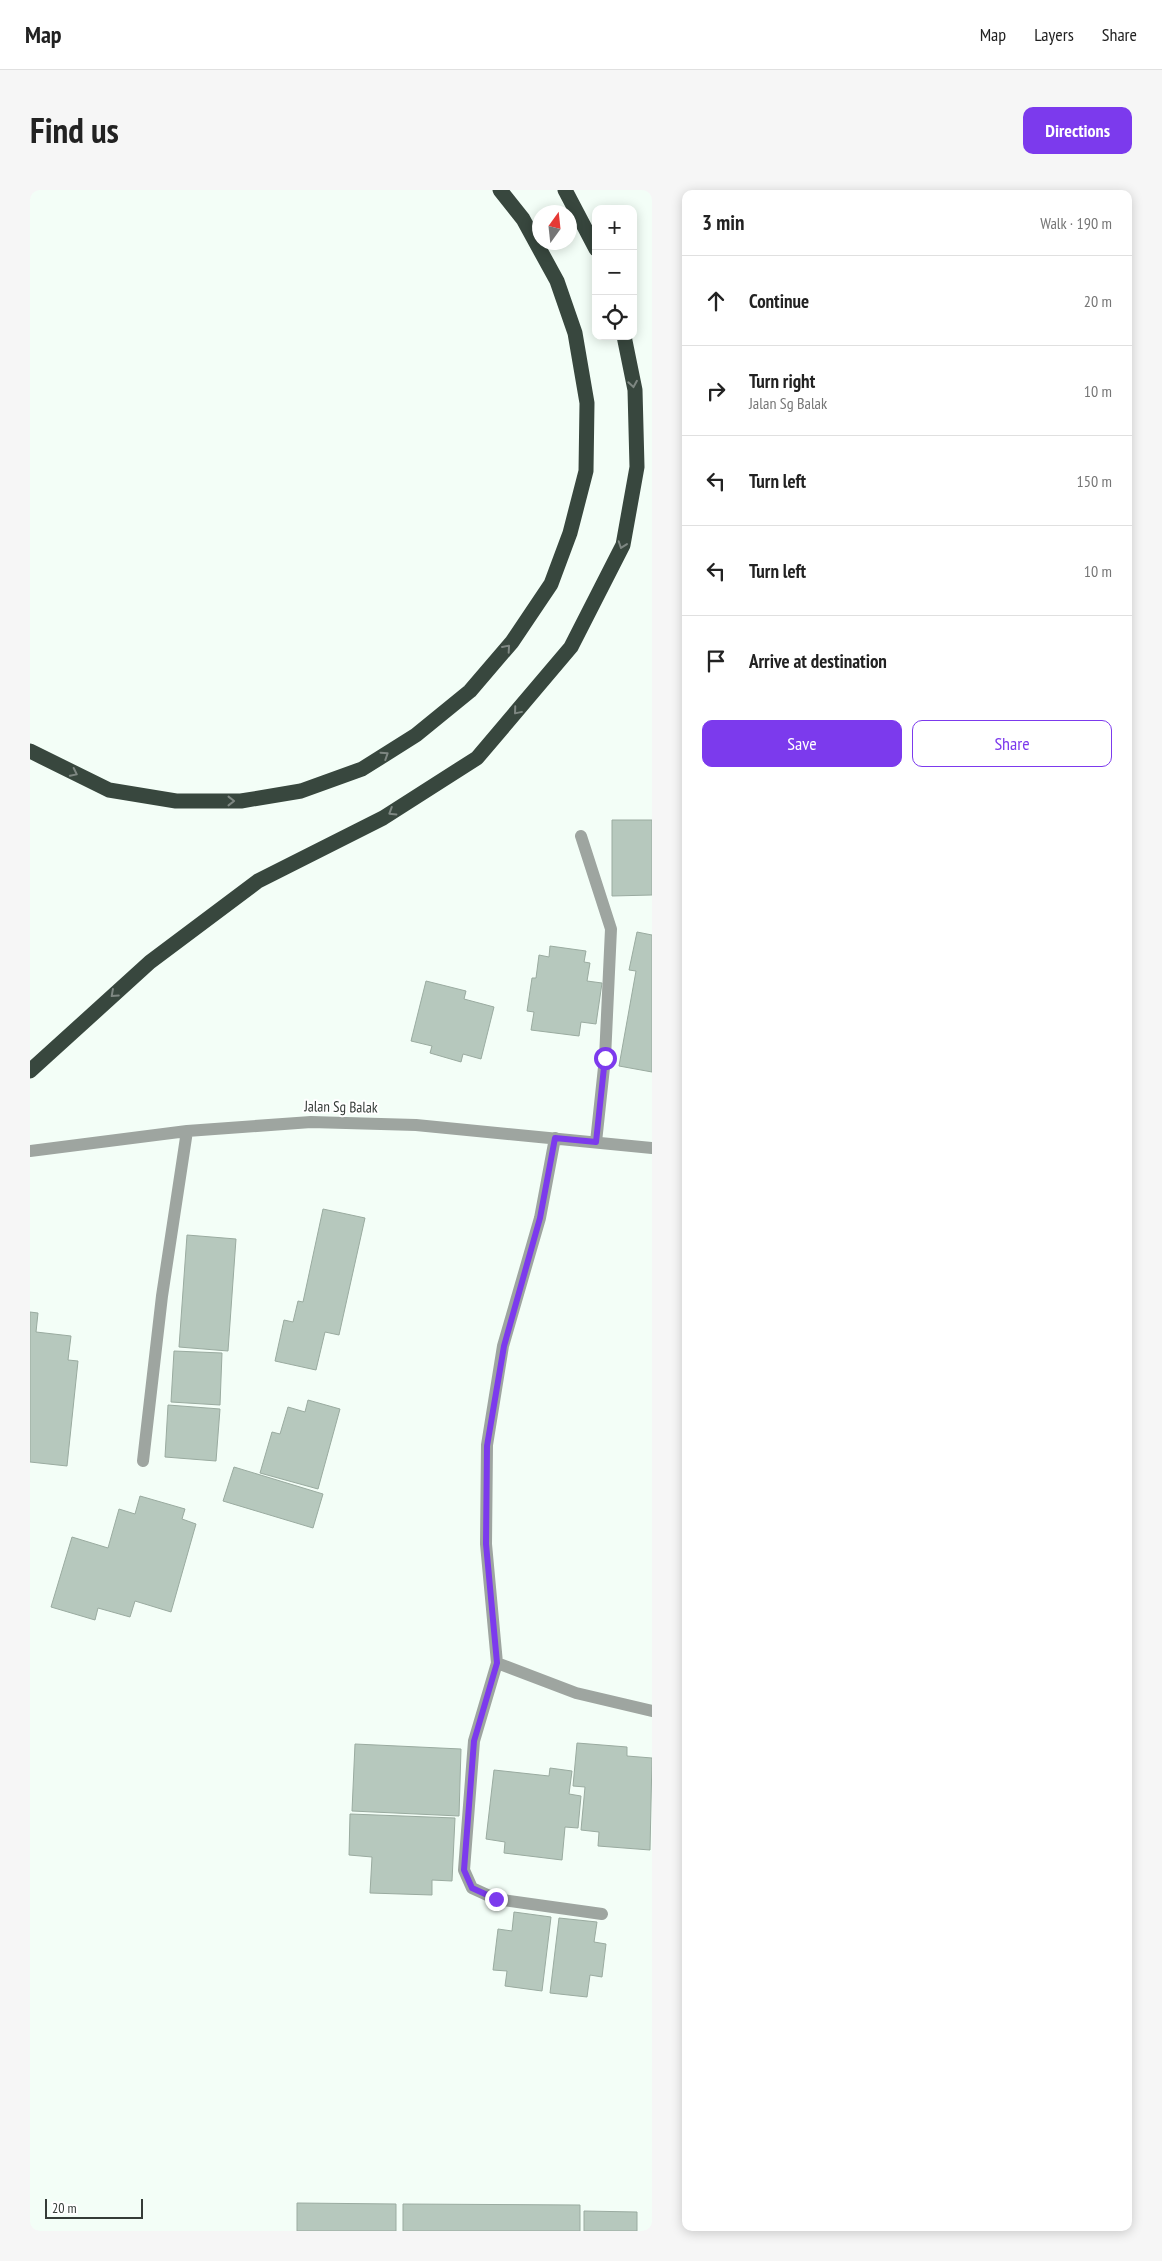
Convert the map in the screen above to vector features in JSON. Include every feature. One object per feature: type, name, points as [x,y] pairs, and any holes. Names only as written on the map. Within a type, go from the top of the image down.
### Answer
[{"type":"highway","points":[[30,752],[109,790],[176,801],[241,801],[301,791],[362,769],[416,735],[470,691],[512,642],[551,584],[570,533],[586,471],[587,403],[575,334],[557,281],[523,219],[500,190]]},
{"type":"highway","points":[[565,190],[592,241]]},
{"type":"highway","points":[[30,1071],[150,962],[258,881],[383,818],[477,758],[571,647],[623,545],[636,467],[634,390],[625,340]]},
{"type":"street","points":[[581,836],[611,929],[605,1058],[596,1142]]},
{"type":"street","name":"Jalan Sg Balak","points":[[30,1151],[187,1131],[311,1122],[416,1125],[652,1148]]},
{"type":"street","points":[[143,1461],[162,1296],[187,1131]]},
{"type":"street","points":[[555,1138],[540,1218],[504,1346],[487,1446],[486,1544],[497,1663],[474,1741],[464,1870],[472,1888],[496,1899],[602,1914]]},
{"type":"street","points":[[497,1663],[576,1693],[652,1711]]},
{"type":"building","points":[[612,820],[652,820],[652,895],[612,896]]},
{"type":"building","points":[[637,932],[652,935],[652,1072],[619,1066],[636,971],[629,970]]},
{"type":"building","points":[[550,946],[586,951],[584,962],[590,963],[587,981],[602,983],[596,1024],[581,1022],[579,1036],[531,1030],[534,1012],[527,1011],[532,978],[536,978],[539,955],[549,957]]},
{"type":"building","points":[[426,981],[466,991],[464,999],[494,1007],[481,1059],[463,1054],[461,1062],[430,1053],[432,1046],[411,1041]]},
{"type":"building","points":[[323,1209],[365,1218],[339,1335],[325,1332],[316,1370],[275,1361],[284,1320],[293,1322],[298,1301],[303,1302]]},
{"type":"building","points":[[187,1235],[236,1239],[228,1351],[179,1347]]},
{"type":"building","points":[[30,1312],[38,1313],[36,1332],[71,1336],[68,1360],[78,1361],[67,1466],[30,1462]]},
{"type":"building","points":[[174,1351],[222,1353],[220,1405],[171,1402]]},
{"type":"building","points":[[308,1400],[340,1409],[318,1489],[260,1473],[272,1432],[280,1434],[288,1407],[305,1412]]},
{"type":"building","points":[[168,1405],[220,1409],[216,1461],[165,1457]]},
{"type":"building","points":[[234,1467],[323,1494],[313,1528],[223,1501]]},
{"type":"building","points":[[140,1496],[185,1509],[182,1519],[196,1524],[171,1612],[135,1601],[130,1617],[98,1608],[95,1620],[51,1607],[72,1537],[108,1548],[119,1509],[135,1514]]},
{"type":"building","points":[[577,1743],[627,1747],[627,1756],[652,1758],[650,1850],[598,1846],[599,1832],[581,1830],[585,1787],[573,1786]]},
{"type":"building","points":[[355,1744],[461,1749],[459,1816],[352,1811]]},
{"type":"building","points":[[550,1768],[572,1771],[569,1794],[581,1796],[578,1828],[565,1827],[562,1860],[504,1853],[505,1842],[486,1839],[494,1770],[549,1776]]},
{"type":"building","points":[[350,1814],[455,1818],[452,1881],[432,1880],[432,1895],[370,1893],[372,1857],[349,1855]]},
{"type":"building","points":[[514,1912],[551,1917],[542,1991],[505,1986],[507,1971],[493,1970],[498,1929],[512,1931]]},
{"type":"building","points":[[559,1918],[597,1922],[594,1942],[606,1944],[602,1977],[590,1975],[587,1997],[550,1993]]},
{"type":"building","points":[[297,2203],[396,2204],[396,2231],[297,2231]]},
{"type":"building","points":[[403,2204],[580,2205],[580,2231],[403,2231]]},
{"type":"building","points":[[584,2211],[637,2212],[637,2231],[584,2231]]},
{"type":"route","points":[[496,1899],[472,1888],[464,1870],[474,1741],[497,1663],[486,1544],[487,1446],[504,1346],[540,1218],[555,1138],[596,1142],[605,1058]]}]
